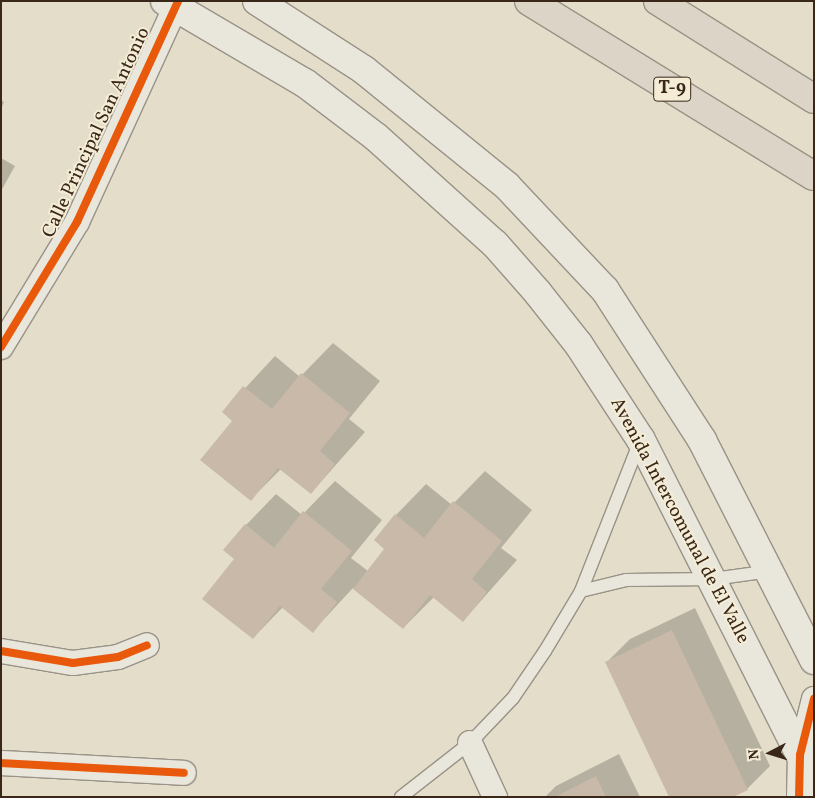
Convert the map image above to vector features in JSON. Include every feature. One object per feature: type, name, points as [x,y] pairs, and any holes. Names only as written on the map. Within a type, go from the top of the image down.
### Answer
[{"type":"highway","name":"T-9","points":[[530,1],[814,176]]},
{"type":"highway","points":[[658,1],[814,99]]},
{"type":"main road","points":[[258,1],[364,70],[507,186],[542,220],[605,290],[647,352],[702,440],[814,660]]},
{"type":"main road","name":"Avenida Intercomunal de El Valle","points":[[172,3],[305,83],[433,184],[538,293],[579,345],[641,440],[713,579],[814,783]]},
{"type":"street","name":"Calle Principal San Antonio","points":[[1,348],[76,222],[172,3]]},
{"type":"street","points":[[1,651],[73,663],[118,657],[147,645]]},
{"type":"street","points":[[799,797],[800,755],[814,699]]},
{"type":"street","points":[[470,743],[495,797]]},
{"type":"street","points":[[1,763],[184,773]]},
{"type":"lane","points":[[401,797],[470,743],[513,698],[581,591],[641,440]]},
{"type":"lane","points":[[581,591],[626,580],[713,579],[770,571]]},
{"type":"building","points":[[301,373],[350,413],[320,451],[335,464],[311,494],[278,468],[251,501],[200,460],[232,421],[222,412],[243,386],[272,409]]},
{"type":"building","points":[[453,501],[502,541],[472,579],[487,592],[463,622],[430,595],[403,629],[353,589],[384,549],[374,540],[395,514],[424,538]]},
{"type":"building","points":[[303,511],[352,551],[321,589],[337,602],[313,633],[280,606],[253,639],[202,599],[234,559],[223,550],[245,524],[274,548]]},
{"type":"building","points":[[672,630],[748,790],[733,797],[669,797],[605,662]]},
{"type":"building","points":[[596,776],[606,797],[555,797]]},
{"type":"cycle path","points":[[1,347],[77,222],[178,1]]},
{"type":"cycle path","points":[[1,651],[73,663],[118,657],[147,645]]},
{"type":"cycle path","points":[[799,797],[800,755],[814,699]]},
{"type":"cycle path","points":[[1,763],[184,773]]}]
